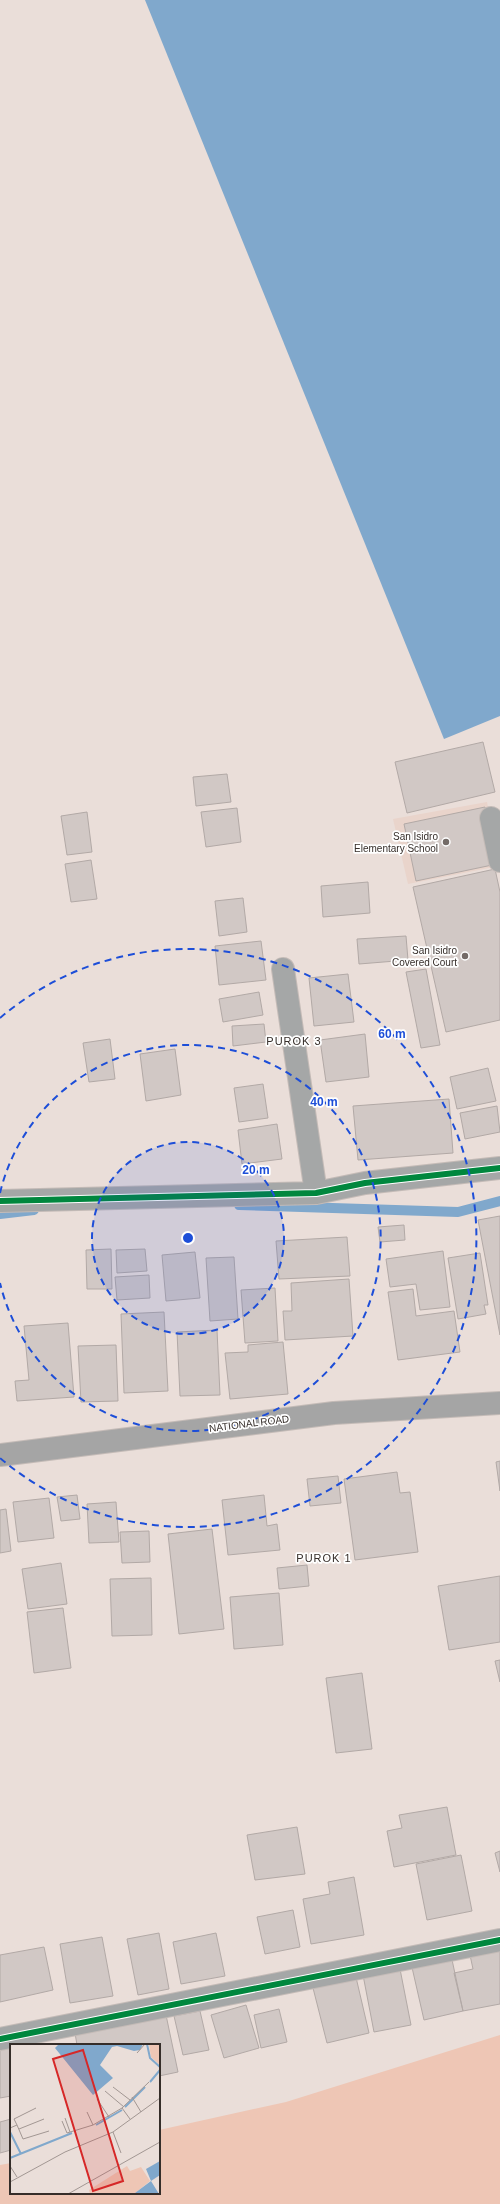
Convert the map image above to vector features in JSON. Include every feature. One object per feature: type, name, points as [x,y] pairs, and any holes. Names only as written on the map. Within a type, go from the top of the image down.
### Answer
[{"type":"main road","name":"NATIONAL ROAD","points":[[0,1455],[334,1413],[500,1403]]},
{"type":"street","points":[[491,818],[500,861]]},
{"type":"street","points":[[283,969],[316,1193]]},
{"type":"street","points":[[0,1201],[316,1193],[365,1183],[500,1168]]},
{"type":"street","points":[[0,2039],[500,1940]]},
{"type":"shaded area","name":"San Isidro Elementary School","points":[[487,802],[499,866],[408,884],[393,819]]},
{"type":"shaded area","points":[[500,2035],[500,2204],[0,2204],[0,2165],[10,2163],[10,2194],[160,2194],[160,2130],[286,2102]]},
{"type":"water","points":[[145,0],[500,0],[500,716],[444,739]]},
{"type":"building","points":[[483,742],[495,792],[407,813],[395,762]]},
{"type":"building","points":[[227,774],[231,802],[196,806],[193,777]]},
{"type":"building","name":"San Isidro Elementary School","points":[[485,807],[497,864],[416,881],[404,824]]},
{"type":"building","points":[[237,808],[241,842],[206,847],[201,812]]},
{"type":"building","points":[[87,812],[92,852],[67,855],[61,816]]},
{"type":"building","points":[[91,860],[97,899],[71,902],[65,864]]},
{"type":"building","name":"San Isidro Covered Court","points":[[495,869],[500,892],[500,1020],[446,1032],[413,887]]},
{"type":"building","points":[[368,882],[370,913],[323,917],[321,886]]},
{"type":"building","points":[[243,898],[247,932],[219,936],[215,901]]},
{"type":"building","points":[[406,936],[408,960],[359,964],[357,939]]},
{"type":"building","points":[[261,941],[266,980],[219,985],[215,946]]},
{"type":"building","points":[[426,969],[440,1045],[421,1048],[406,972]]},
{"type":"building","points":[[348,974],[354,1022],[314,1026],[309,978]]},
{"type":"building","points":[[259,992],[263,1015],[223,1022],[219,999]]},
{"type":"building","points":[[264,1024],[266,1042],[233,1046],[232,1026]]},
{"type":"building","points":[[365,1034],[369,1077],[326,1082],[320,1040]]},
{"type":"building","points":[[110,1039],[115,1079],[89,1082],[83,1043]]},
{"type":"building","points":[[175,1049],[181,1095],[146,1101],[140,1054]]},
{"type":"building","points":[[488,1068],[496,1101],[457,1109],[450,1077]]},
{"type":"building","points":[[263,1084],[268,1118],[239,1122],[234,1088]]},
{"type":"building","points":[[449,1099],[453,1153],[358,1160],[353,1106]]},
{"type":"building","points":[[497,1106],[500,1132],[465,1139],[460,1113]]},
{"type":"building","points":[[277,1124],[282,1159],[242,1164],[238,1130]]},
{"type":"building","points":[[500,1216],[500,1335],[478,1220]]},
{"type":"building","points":[[404,1225],[405,1240],[380,1242],[378,1227]]},
{"type":"building","points":[[347,1237],[350,1276],[279,1279],[276,1241]]},
{"type":"building","points":[[111,1249],[112,1289],[87,1289],[86,1250]]},
{"type":"building","points":[[145,1249],[147,1271],[117,1273],[116,1250]]},
{"type":"building","points":[[443,1251],[450,1307],[420,1310],[416,1284],[390,1287],[386,1259]]},
{"type":"building","points":[[195,1252],[200,1298],[166,1301],[162,1255]]},
{"type":"building","points":[[480,1253],[488,1305],[484,1305],[486,1314],[458,1319],[448,1258]]},
{"type":"building","points":[[234,1257],[238,1319],[210,1321],[206,1258]]},
{"type":"building","points":[[149,1275],[150,1298],[117,1300],[115,1277]]},
{"type":"building","points":[[349,1279],[353,1336],[285,1340],[283,1311],[292,1311],[291,1283]]},
{"type":"building","points":[[275,1288],[278,1341],[245,1343],[241,1290]]},
{"type":"building","points":[[413,1289],[416,1316],[454,1311],[460,1352],[398,1360],[388,1292]]},
{"type":"building","points":[[164,1312],[168,1391],[124,1393],[121,1314]]},
{"type":"building","points":[[68,1323],[74,1397],[17,1401],[15,1381],[29,1380],[24,1326]]},
{"type":"building","points":[[217,1330],[220,1395],[180,1396],[177,1332]]},
{"type":"building","points":[[283,1342],[288,1394],[230,1399],[225,1353],[248,1352],[248,1345]]},
{"type":"building","points":[[116,1345],[118,1401],[81,1402],[78,1346]]},
{"type":"building","points":[[500,1461],[500,1491],[496,1462]]},
{"type":"building","points":[[397,1472],[400,1493],[410,1492],[418,1552],[355,1560],[344,1479]]},
{"type":"building","points":[[338,1476],[341,1503],[310,1506],[307,1479]]},
{"type":"building","points":[[77,1495],[80,1519],[61,1521],[57,1497]]},
{"type":"building","points":[[264,1495],[267,1526],[277,1524],[280,1550],[228,1555],[222,1500]]},
{"type":"building","points":[[49,1498],[54,1538],[18,1542],[13,1502]]},
{"type":"building","points":[[116,1502],[119,1542],[89,1543],[87,1504]]},
{"type":"building","points":[[6,1509],[11,1551],[0,1553],[0,1510]]},
{"type":"building","points":[[212,1529],[224,1629],[179,1634],[168,1534]]},
{"type":"building","points":[[149,1531],[150,1562],[122,1563],[120,1532]]},
{"type":"building","points":[[61,1563],[67,1604],[28,1609],[22,1569]]},
{"type":"building","points":[[307,1565],[309,1586],[279,1589],[277,1568]]},
{"type":"building","points":[[500,1576],[500,1642],[449,1650],[438,1586]]},
{"type":"building","points":[[151,1578],[152,1635],[112,1636],[110,1579]]},
{"type":"building","points":[[279,1593],[283,1645],[234,1649],[230,1597]]},
{"type":"building","points":[[63,1608],[71,1668],[34,1673],[27,1612]]},
{"type":"building","points":[[500,1660],[500,1682],[495,1661]]},
{"type":"building","points":[[362,1673],[372,1749],[336,1753],[326,1678]]},
{"type":"building","points":[[447,1807],[456,1855],[394,1867],[387,1831],[402,1828],[399,1815]]},
{"type":"building","points":[[297,1827],[305,1874],[255,1880],[247,1835]]},
{"type":"building","points":[[500,1851],[500,1872],[495,1853]]},
{"type":"building","points":[[461,1855],[472,1911],[427,1920],[416,1864]]},
{"type":"building","points":[[354,1877],[364,1935],[311,1944],[303,1899],[330,1894],[328,1882]]},
{"type":"building","points":[[293,1910],[300,1947],[265,1954],[257,1917]]},
{"type":"building","points":[[159,1933],[169,1989],[138,1995],[127,1939]]},
{"type":"building","points":[[216,1933],[225,1976],[181,1984],[173,1942]]},
{"type":"building","points":[[102,1937],[113,1996],[70,2003],[60,1944]]},
{"type":"building","points":[[44,1947],[53,1990],[0,2002],[0,1955]]},
{"type":"building","points":[[500,1949],[500,2004],[463,2011],[454,1973],[473,1969],[470,1955]]},
{"type":"building","points":[[451,1955],[463,2011],[424,2020],[411,1963]]},
{"type":"building","points":[[400,1969],[411,2025],[374,2032],[363,1975]]},
{"type":"building","points":[[355,1973],[369,2033],[327,2043],[312,1984]]},
{"type":"building","points":[[246,2005],[259,2048],[224,2058],[211,2015]]},
{"type":"building","points":[[279,2009],[287,2042],[261,2048],[254,2015]]},
{"type":"building","points":[[200,2011],[209,2050],[183,2055],[174,2016]]},
{"type":"building","points":[[166,2015],[178,2072],[160,2076],[160,2044],[77,2044],[75,2033]]},
{"type":"building","points":[[10,2047],[10,2096],[0,2098],[0,2050]]},
{"type":"building","points":[[10,2119],[10,2150],[0,2153],[0,2122]]},
{"type":"waterway","points":[[239,1205],[458,1212],[500,1201]]},
{"type":"waterway","points":[[0,1214],[34,1210]]},
{"type":"cycle path","points":[[0,1201],[316,1193],[365,1183],[500,1168]]},
{"type":"cycle path","points":[[0,2039],[500,1940]]},
{"type":"place","name":"San Isidro Elementary School","points":[[446,842]]},
{"type":"place","name":"San Isidro Covered Court","points":[[465,956]]},
{"type":"district","name":"PUROK 3","points":[[294,1041]]},
{"type":"district","name":"PUROK 1","points":[[324,1558]]}]
